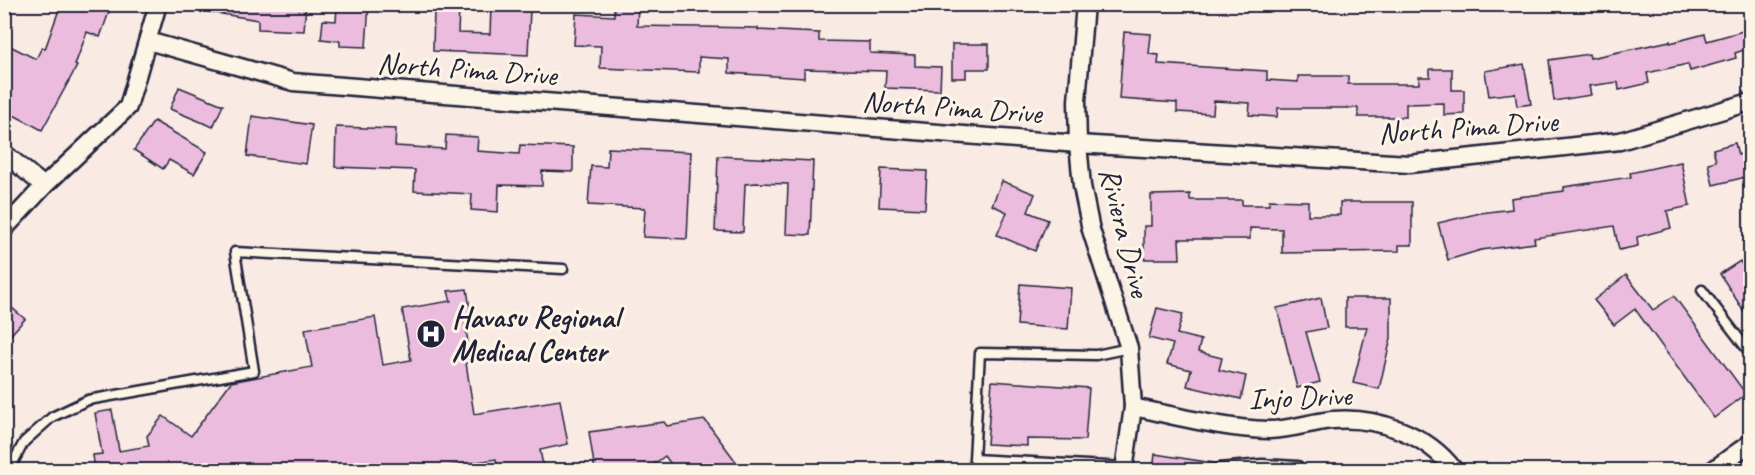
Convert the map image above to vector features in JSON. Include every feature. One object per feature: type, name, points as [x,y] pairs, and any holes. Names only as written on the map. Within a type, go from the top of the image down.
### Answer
[{"type":"street","points":[[4,229],[44,186],[128,107],[158,4]]},
{"type":"street","name":"Riviera Drive","points":[[1085,4],[1077,101],[1078,144],[1082,186],[1091,230],[1129,348],[1133,407],[1125,469]]},
{"type":"street","name":"North Pima Drive","points":[[148,41],[293,82],[1078,144],[1409,164],[1620,141],[1750,102]]},
{"type":"street","points":[[4,153],[44,186]]},
{"type":"street","name":"Injo Drive","points":[[1133,407],[1270,430],[1334,420],[1362,420],[1391,426],[1420,440],[1454,471]]},
{"type":"street","points":[[1713,471],[1750,443]]},
{"type":"lane","points":[[9,471],[24,442],[52,417],[88,400],[254,371],[235,252],[563,269]]},
{"type":"lane","points":[[1702,290],[1750,353]]},
{"type":"lane","points":[[1125,469],[974,459],[980,353],[1096,355],[1129,348]]},
{"type":"lane","points":[[1219,468],[1262,464],[1298,466]]},
{"type":"building","points":[[61,4],[88,4],[109,12],[100,37],[87,32],[75,65],[77,66],[42,130],[4,110],[4,43],[36,59],[42,47],[45,49]]},
{"type":"building","points":[[210,4],[306,4],[304,31],[258,29],[258,20],[209,12]]},
{"type":"building","points":[[348,4],[369,4],[366,47],[340,46],[340,41],[321,39],[323,20],[336,21],[337,8],[348,8]]},
{"type":"building","points":[[504,4],[520,4],[520,9],[530,9],[528,55],[433,51],[434,8],[459,9],[458,33],[490,34],[491,7],[504,8]]},
{"type":"building","points":[[614,4],[638,5],[637,26],[758,28],[758,30],[819,33],[819,41],[870,42],[870,53],[915,55],[915,66],[941,67],[940,90],[885,88],[886,71],[804,69],[804,78],[729,73],[729,59],[699,57],[699,72],[600,68],[601,46],[574,45],[576,14],[614,16]]},
{"type":"building","points":[[1750,29],[1750,48],[1735,53],[1736,58],[1690,71],[1688,64],[1647,73],[1649,83],[1619,90],[1618,82],[1589,86],[1591,95],[1554,101],[1549,60],[1589,54],[1590,58],[1705,34],[1707,41]]},
{"type":"building","points":[[1124,32],[1151,34],[1149,54],[1159,55],[1158,64],[1267,71],[1267,80],[1298,82],[1298,76],[1348,76],[1348,84],[1419,84],[1419,77],[1430,77],[1430,69],[1452,69],[1452,90],[1464,90],[1464,114],[1444,115],[1444,103],[1406,104],[1406,117],[1358,117],[1358,108],[1278,108],[1277,117],[1249,115],[1250,103],[1214,101],[1213,114],[1177,112],[1177,103],[1119,99]]},
{"type":"building","points":[[952,44],[989,44],[989,69],[966,69],[966,78],[952,78]]},
{"type":"building","points":[[1524,64],[1531,104],[1517,106],[1515,93],[1489,96],[1485,71]]},
{"type":"building","points":[[179,87],[223,105],[213,127],[170,109]]},
{"type":"building","points":[[252,116],[312,125],[306,164],[247,156]]},
{"type":"building","points":[[154,121],[207,152],[194,174],[169,160],[163,169],[134,150]]},
{"type":"building","points":[[336,127],[396,129],[395,146],[445,149],[446,135],[478,137],[477,151],[519,154],[520,145],[573,147],[573,172],[542,171],[542,186],[499,185],[498,212],[471,210],[472,194],[414,191],[415,170],[335,167]]},
{"type":"building","points":[[1735,143],[1738,155],[1750,151],[1750,176],[1713,185],[1708,163],[1716,161],[1713,149]]},
{"type":"building","points":[[608,148],[691,152],[687,239],[643,237],[645,208],[588,205],[591,166],[607,167]]},
{"type":"building","points":[[718,156],[813,161],[810,235],[786,234],[788,184],[745,184],[743,232],[715,231]]},
{"type":"building","points":[[1681,162],[1690,206],[1667,211],[1671,228],[1637,237],[1638,246],[1619,250],[1614,226],[1534,238],[1535,243],[1481,250],[1448,260],[1438,223],[1480,213],[1512,209],[1511,198],[1564,191],[1564,187],[1631,177],[1630,173]]},
{"type":"building","points":[[881,169],[927,171],[925,209],[879,207]]},
{"type":"building","points":[[1002,181],[1035,194],[1028,212],[1048,220],[1035,251],[997,235],[1007,212],[992,205]]},
{"type":"building","points":[[1190,194],[1190,200],[1242,200],[1242,205],[1269,205],[1269,200],[1308,201],[1308,215],[1340,215],[1340,202],[1412,202],[1412,245],[1399,245],[1399,251],[1282,253],[1282,229],[1250,228],[1250,239],[1179,239],[1180,259],[1144,259],[1144,226],[1151,226],[1151,195]]},
{"type":"building","points":[[1740,261],[1750,278],[1750,321],[1720,274]]},
{"type":"building","points":[[1626,275],[1653,310],[1674,296],[1746,394],[1714,418],[1635,309],[1614,325],[1594,300]]},
{"type":"building","points":[[1020,284],[1071,288],[1068,329],[1017,325]]},
{"type":"building","points":[[467,289],[472,322],[465,323],[471,362],[466,363],[474,414],[560,400],[568,444],[540,450],[544,471],[498,471],[496,459],[450,466],[451,471],[95,471],[93,455],[102,454],[95,413],[112,410],[119,451],[149,446],[147,436],[163,416],[191,436],[231,382],[312,367],[305,329],[375,317],[383,365],[411,360],[402,309],[451,301],[448,291]]},
{"type":"building","points":[[1321,298],[1327,328],[1306,332],[1320,382],[1297,388],[1277,308]]},
{"type":"building","points":[[1345,298],[1391,298],[1391,338],[1379,389],[1353,383],[1367,327],[1345,327]]},
{"type":"building","points":[[4,301],[25,319],[4,342]]},
{"type":"building","points":[[1157,308],[1183,314],[1177,334],[1201,340],[1198,352],[1222,358],[1219,370],[1246,376],[1241,399],[1187,386],[1191,370],[1167,364],[1173,344],[1149,338]]},
{"type":"building","points":[[992,381],[1089,388],[1085,440],[1027,439],[1027,446],[987,444]]},
{"type":"building","points":[[705,420],[743,471],[676,471],[665,456],[651,466],[595,471],[589,432],[664,422],[667,426]]},
{"type":"building","points":[[1155,454],[1213,463],[1213,471],[1153,471]]},
{"type":"place","name":"Havasu Regional Medical Center","points":[[431,334]]}]
